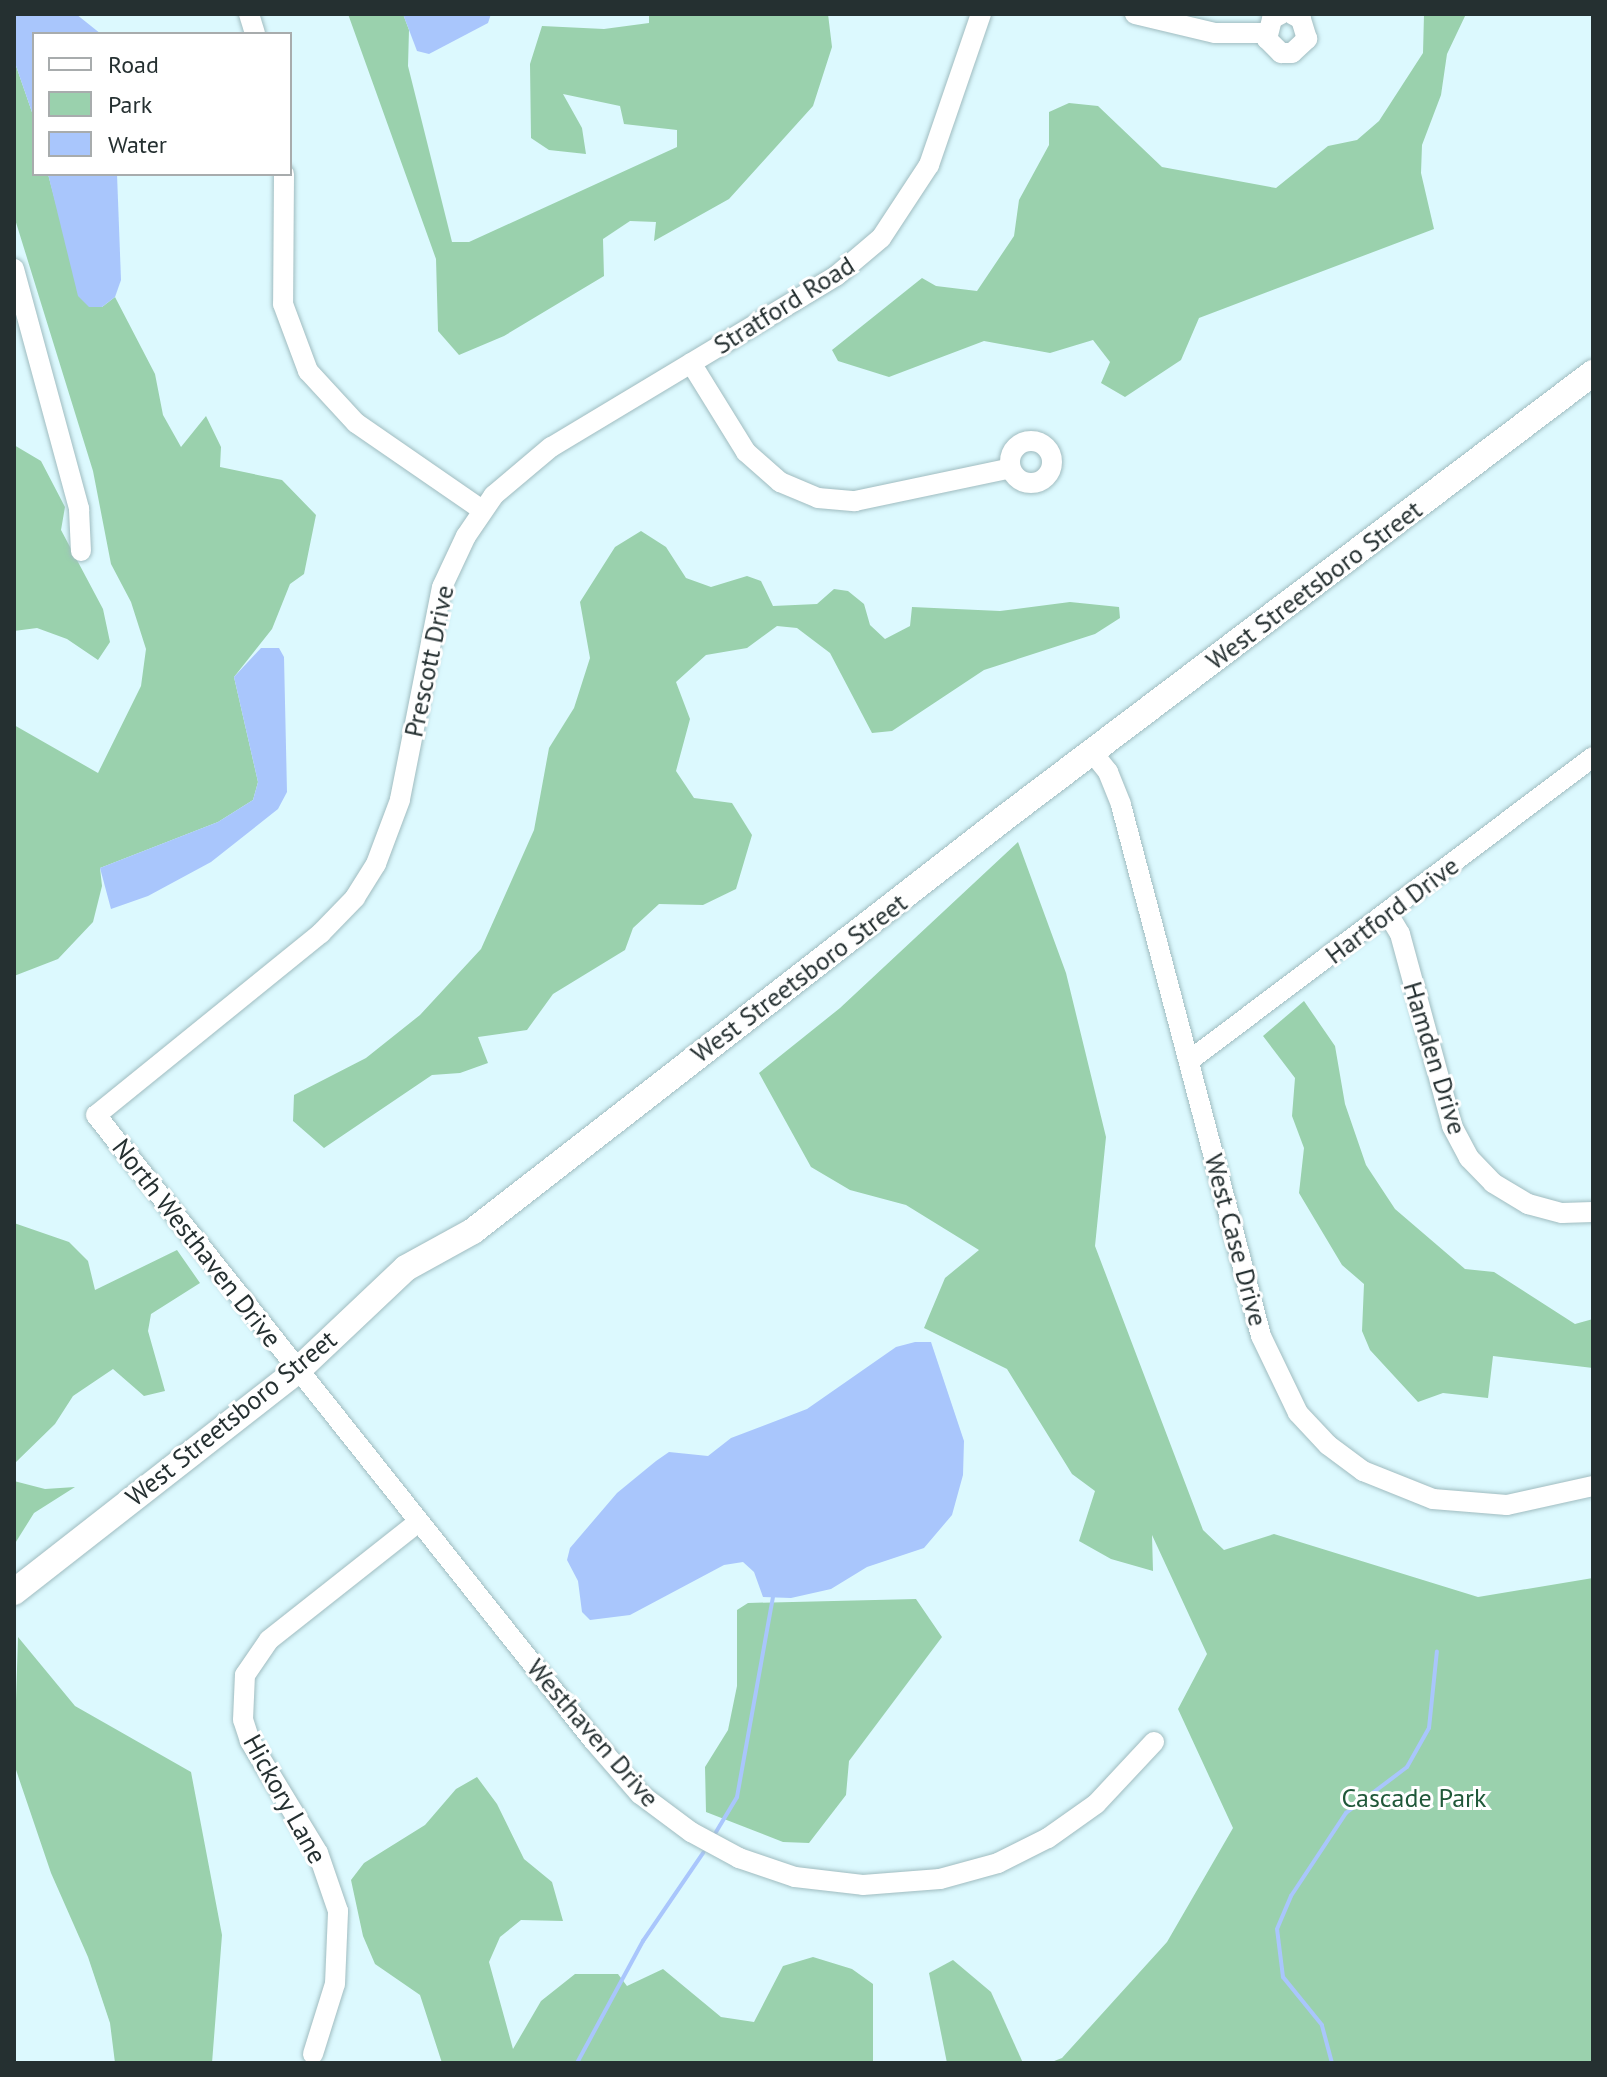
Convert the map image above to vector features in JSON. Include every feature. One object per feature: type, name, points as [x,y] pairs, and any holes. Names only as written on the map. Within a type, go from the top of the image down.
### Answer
[{"type":"main road","name":"West Streetsboro Street","points":[[14,1592],[297,1371],[406,1268],[473,1231],[1092,752],[1593,373]]},
{"type":"street","name":"Stratford Road","points":[[482,510],[542,454],[836,276],[897,218],[929,165],[981,14]]},
{"type":"street","points":[[1135,14],[1215,33],[1267,33]]},
{"type":"street","points":[[1281,14],[1272,19],[1267,33],[1272,48],[1281,53],[1301,48],[1307,28],[1292,14]]},
{"type":"street","points":[[284,176],[283,304],[308,371],[356,423],[482,510]]},
{"type":"street","points":[[14,269],[79,509],[81,551]]},
{"type":"street","points":[[691,363],[746,452],[769,475],[818,498],[855,501],[1011,468]]},
{"type":"street","name":"Prescott Drive","points":[[96,1115],[321,933],[355,898],[376,864],[400,800],[442,587],[482,510]]},
{"type":"street","name":"West Case Drive","points":[[1092,752],[1108,772],[1121,805],[1261,1336],[1284,1391],[1312,1430],[1363,1471],[1433,1499],[1507,1505],[1593,1486]]},
{"type":"street","name":"Hartford Drive","points":[[1190,1060],[1593,757]]},
{"type":"street","name":"Hamden Drive","points":[[1388,914],[1400,934],[1452,1126],[1469,1158],[1493,1183],[1528,1204],[1562,1213],[1593,1212]]},
{"type":"street","name":"North Westhaven Drive","points":[[96,1115],[297,1371]]},
{"type":"street","name":"Westhaven Drive","points":[[297,1371],[417,1523],[640,1794],[691,1832],[767,1869],[839,1883],[893,1885],[998,1863],[1077,1819],[1126,1777],[1154,1742]]},
{"type":"street","name":"Hickory Lane","points":[[313,2054],[335,1984],[338,1911],[318,1853],[250,1741],[242,1709],[245,1675],[269,1640],[417,1523]]},
{"type":"green space","points":[[348,14],[403,14],[409,30],[408,66],[452,242],[469,242],[677,147],[677,130],[624,124],[620,106],[563,94],[582,128],[586,154],[549,150],[531,138],[530,64],[542,26],[604,29],[649,23],[649,14],[828,14],[832,47],[813,106],[729,199],[654,241],[656,222],[630,221],[603,239],[604,276],[504,336],[459,355],[438,331],[436,259]]},
{"type":"green space","points":[[1424,14],[1466,14],[1447,54],[1441,95],[1422,145],[1421,173],[1434,229],[1199,318],[1181,360],[1125,397],[1101,383],[1110,362],[1093,340],[1050,353],[984,341],[889,377],[838,361],[832,350],[922,278],[936,286],[977,291],[1014,236],[1019,200],[1049,145],[1049,112],[1069,103],[1098,106],[1162,167],[1276,188],[1328,146],[1357,140],[1379,121],[1423,53]]},
{"type":"green space","points":[[14,60],[32,112],[32,176],[49,176],[59,215],[102,307],[115,297],[155,374],[163,415],[181,447],[206,416],[221,447],[220,467],[282,480],[316,515],[304,574],[290,584],[272,629],[234,677],[258,782],[253,800],[218,822],[100,868],[102,886],[93,922],[58,959],[14,976],[14,725],[98,773],[141,686],[146,649],[131,602],[111,564],[93,471],[14,216]]},
{"type":"green space","points":[[14,445],[41,461],[65,507],[61,530],[103,609],[110,642],[98,660],[67,639],[37,628],[14,631]]},
{"type":"green space","points":[[641,531],[666,547],[686,578],[711,587],[747,576],[761,581],[773,606],[817,604],[834,589],[848,591],[864,604],[870,625],[885,639],[910,626],[912,607],[1000,611],[1070,602],[1119,607],[1120,618],[1095,634],[984,670],[892,731],[872,733],[830,653],[797,628],[777,626],[747,648],[706,655],[676,682],[690,719],[676,771],[694,798],[732,803],[752,835],[736,889],[703,905],[659,904],[633,928],[625,950],[553,994],[527,1030],[478,1037],[488,1063],[460,1073],[432,1075],[324,1148],[293,1121],[294,1095],[366,1058],[420,1015],[481,949],[534,830],[549,748],[574,708],[590,658],[580,602],[615,547]]},
{"type":"green space","name":"Cascade Park","points":[[1018,842],[1066,973],[1106,1137],[1095,1246],[1203,1530],[1224,1550],[1274,1534],[1478,1597],[1593,1578],[1593,2063],[1049,2063],[1062,2058],[1167,1942],[1233,1828],[1178,1709],[1207,1654],[1152,1535],[1153,1571],[1111,1559],[1079,1541],[1095,1491],[1072,1474],[1007,1369],[924,1328],[945,1278],[979,1250],[906,1205],[850,1190],[811,1167],[759,1073],[840,1008]]},
{"type":"green space","points":[[1304,1001],[1335,1046],[1345,1104],[1366,1165],[1395,1209],[1465,1269],[1494,1272],[1575,1324],[1593,1319],[1593,1368],[1493,1356],[1488,1398],[1443,1393],[1418,1402],[1370,1350],[1362,1331],[1364,1284],[1342,1265],[1299,1193],[1304,1148],[1292,1116],[1295,1078],[1263,1036]]},
{"type":"green space","points":[[14,1223],[69,1242],[88,1261],[95,1290],[177,1250],[200,1283],[151,1314],[148,1331],[165,1391],[144,1396],[113,1369],[73,1396],[55,1424],[14,1464]]},
{"type":"green space","points":[[14,1481],[45,1489],[75,1487],[34,1513],[14,1545]]},
{"type":"green space","points":[[916,1599],[942,1637],[849,1761],[846,1795],[809,1843],[783,1842],[706,1812],[705,1767],[728,1730],[737,1686],[737,1610],[748,1603]]},
{"type":"green space","points":[[18,1637],[75,1706],[191,1772],[222,1935],[212,2063],[115,2063],[110,2023],[88,1957],[51,1873],[14,1764]]},
{"type":"green space","points":[[477,1777],[497,1804],[524,1859],[552,1882],[563,1921],[521,1920],[500,1937],[489,1962],[513,2049],[541,2001],[575,1974],[618,1974],[627,1986],[663,1969],[721,2017],[754,2022],[783,1966],[813,1957],[852,1969],[873,1984],[873,2063],[442,2063],[420,1995],[375,1964],[363,1936],[351,1880],[364,1863],[425,1825],[456,1789]]},
{"type":"green space","points":[[953,1960],[991,1992],[1023,2063],[947,2063],[929,1973]]},
{"type":"water","points":[[14,14],[76,14],[98,32],[32,32],[32,112],[14,60]]},
{"type":"water","points":[[403,14],[491,14],[488,23],[429,54],[417,51]]},
{"type":"water","points":[[48,176],[117,176],[121,280],[115,297],[102,307],[89,307],[78,296]]},
{"type":"water","points":[[261,648],[279,648],[284,657],[287,792],[278,809],[211,862],[148,896],[111,909],[100,868],[218,822],[253,800],[258,782],[234,677]]},
{"type":"water","points":[[931,1342],[964,1441],[963,1475],[952,1515],[924,1548],[867,1567],[831,1589],[791,1598],[763,1597],[754,1572],[743,1562],[724,1565],[630,1615],[590,1620],[582,1612],[578,1581],[567,1560],[570,1548],[617,1493],[656,1461],[669,1452],[708,1456],[731,1438],[807,1409],[896,1347]]},
{"type":"waterway","points":[[716,1832],[737,1797],[773,1597]]},
{"type":"waterway","points":[[1332,2063],[1322,2025],[1283,1977],[1277,1929],[1291,1896],[1346,1813],[1407,1767],[1429,1728],[1437,1651]]},
{"type":"waterway","points":[[577,2063],[643,1941],[703,1853]]}]
